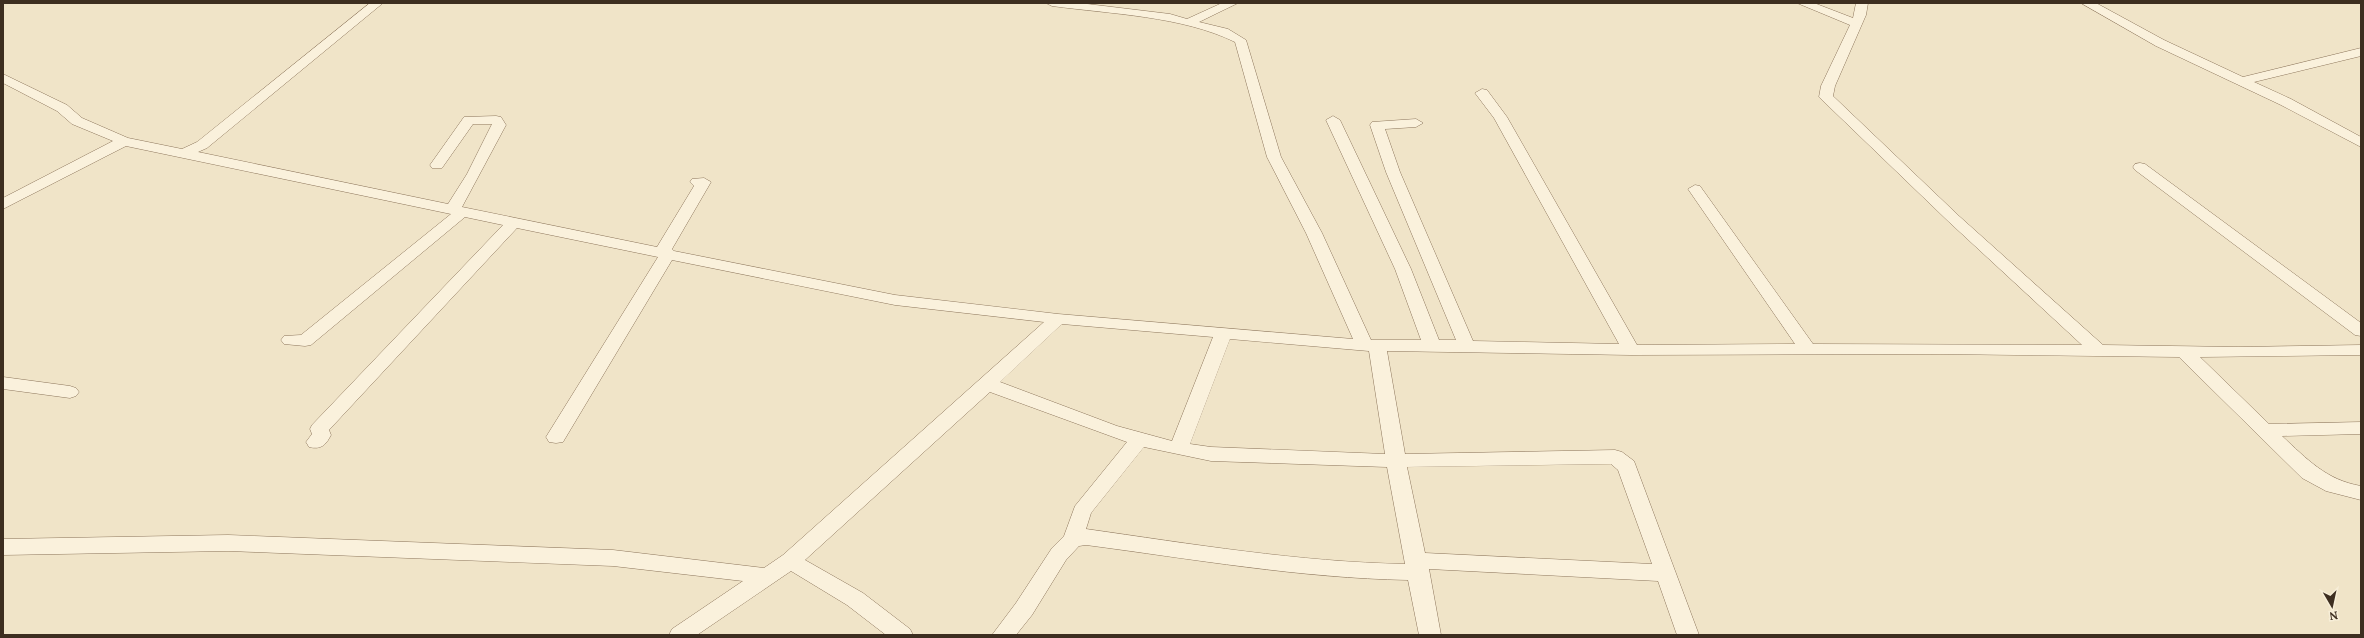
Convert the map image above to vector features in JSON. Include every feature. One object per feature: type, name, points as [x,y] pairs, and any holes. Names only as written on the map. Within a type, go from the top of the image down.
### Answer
[{"type":"street","points":[[184,152],[202,145],[377,3]]},
{"type":"street","points":[[1052,3],[1123,11],[1187,22],[1224,32],[1240,40],[1244,48],[1274,157],[1370,345],[1419,566],[1430,635]]},
{"type":"street","points":[[1187,22],[1232,3]]},
{"type":"street","points":[[1803,3],[1856,23]]},
{"type":"street","points":[[1862,3],[1860,16],[1828,86],[1826,97],[1954,219],[2099,351]]},
{"type":"street","points":[[2086,3],[2160,43],[2243,81],[2361,143]]},
{"type":"street","points":[[2243,81],[2361,52]]},
{"type":"street","points":[[3,78],[62,108],[77,121],[124,141],[184,152],[514,222],[895,300],[1058,319],[1223,334],[1370,345],[1631,350],[2361,350]]},
{"type":"street","points":[[1482,93],[1500,117],[1631,350]]},
{"type":"street","points":[[290,340],[305,341],[458,210],[474,174],[499,125],[496,120],[469,120],[437,165]]},
{"type":"street","points":[[1333,120],[1403,269],[1432,345]]},
{"type":"street","points":[[1416,123],[1377,125],[1392,172],[1411,211],[1467,346]]},
{"type":"street","points":[[3,204],[124,141]]},
{"type":"street","points":[[2140,167],[2361,331]]},
{"type":"street","points":[[556,437],[665,253],[704,182],[697,182]]},
{"type":"street","points":[[1695,189],[1808,350]]},
{"type":"street","points":[[316,442],[322,435],[318,429],[514,222]]},
{"type":"street","points":[[680,635],[790,561],[1058,319]]},
{"type":"street","points":[[1179,448],[1223,334]]},
{"type":"street","points":[[2183,351],[2298,464],[2328,486],[2343,491],[2361,493]]},
{"type":"street","points":[[3,383],[70,392]]},
{"type":"street","points":[[987,384],[1140,439],[1179,448],[1227,455],[1396,461],[1615,457],[1627,466],[1664,573],[1688,635]]},
{"type":"street","points":[[2263,430],[2358,430]]},
{"type":"street","points":[[1003,635],[1024,609],[1059,554],[1073,539],[1082,511],[1140,439]]},
{"type":"street","points":[[1073,539],[1086,537],[1105,539],[1209,554],[1362,571],[1419,566],[1664,573]]},
{"type":"street","points":[[3,547],[228,542],[613,558],[767,576]]},
{"type":"street","points":[[790,561],[859,602],[897,634]]}]
